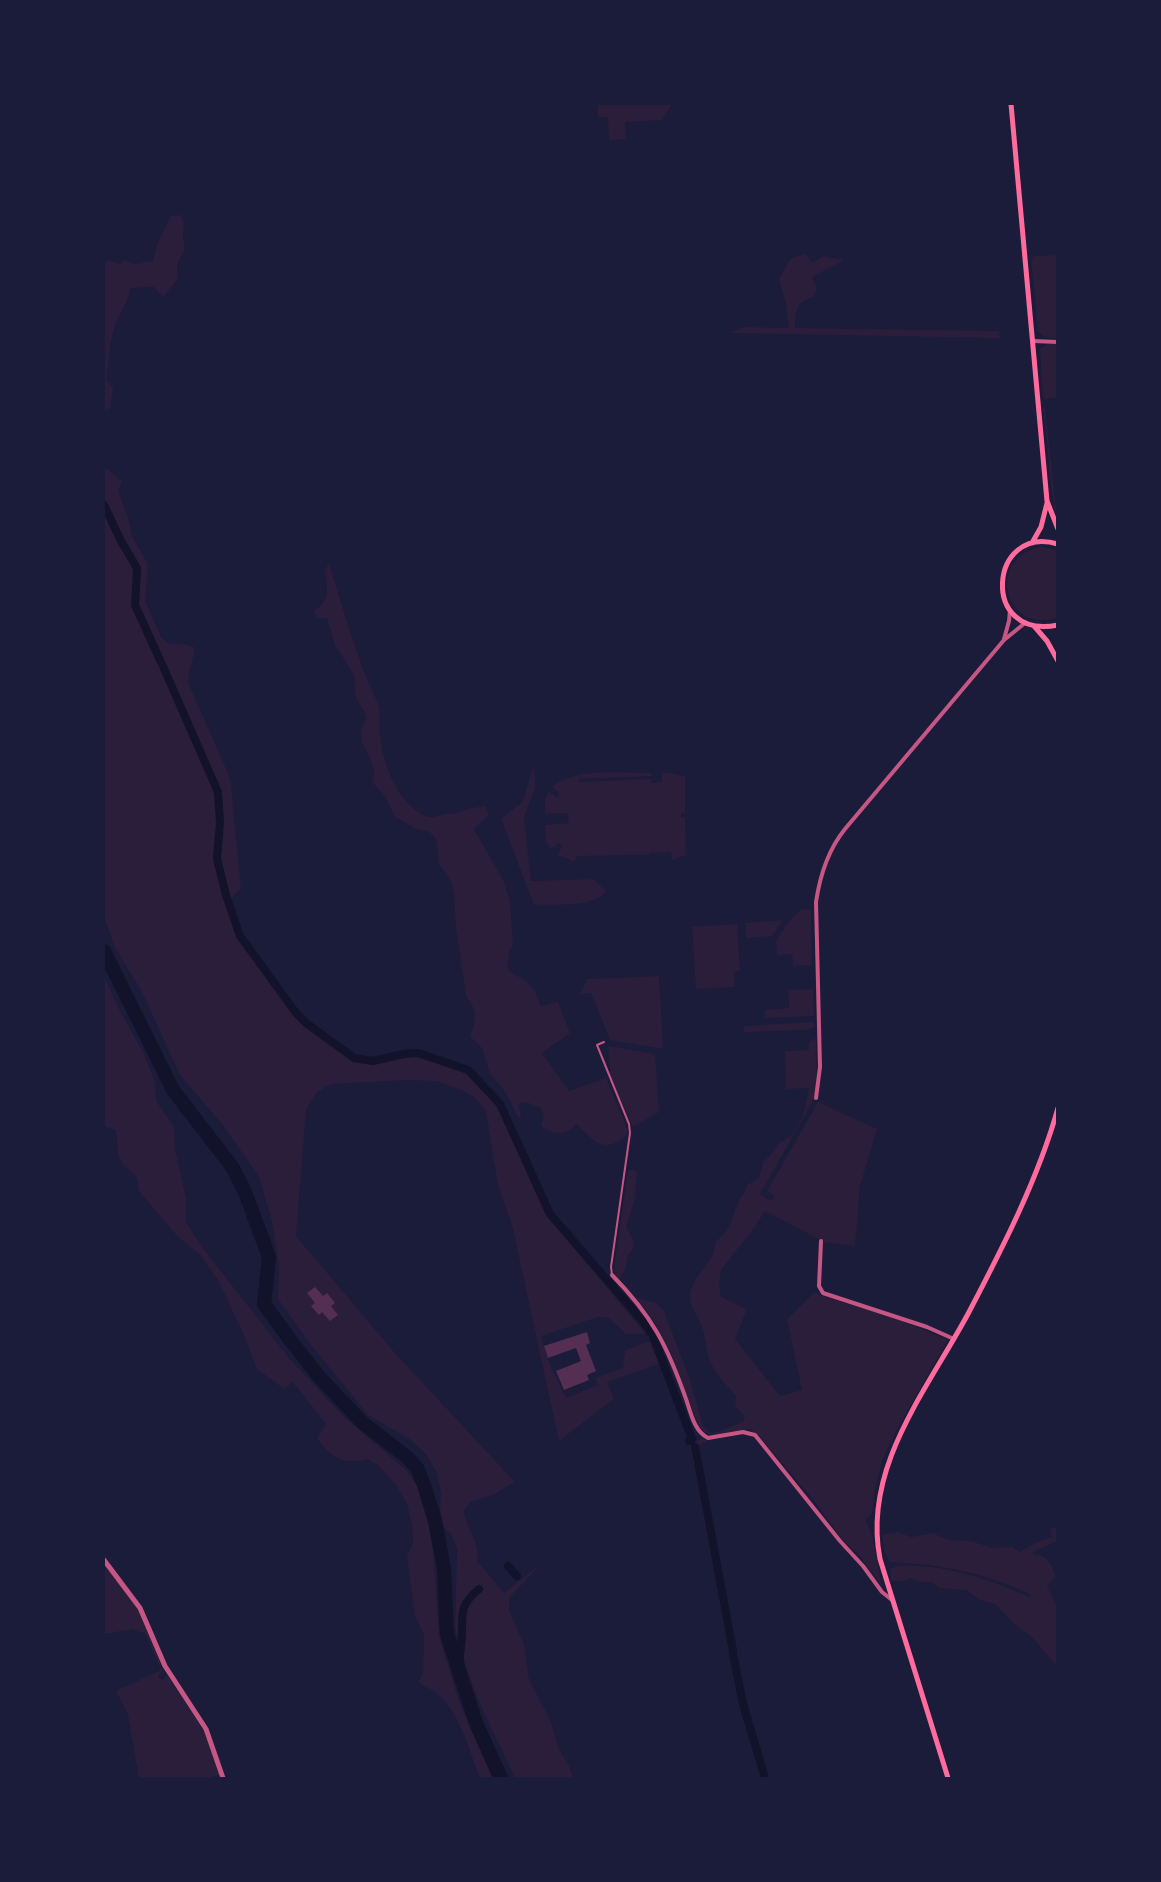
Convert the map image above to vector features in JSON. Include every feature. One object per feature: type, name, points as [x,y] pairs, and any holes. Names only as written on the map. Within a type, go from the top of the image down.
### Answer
[{"type":"main road","points":[[1011,104],[1047,501],[1058,529]]},
{"type":"main road","points":[[1032,543],[1041,528],[1047,501]]},
{"type":"main road","points":[[1058,544],[1032,543],[1022,547],[1011,557],[1004,570],[1001,586],[1002,595],[1010,610],[1025,623],[1047,627],[1058,625]]},
{"type":"main road","points":[[1034,626],[1047,641],[1058,661]]},
{"type":"main road","points":[[948,1779],[892,1600],[878,1547],[878,1503],[883,1475],[894,1446],[955,1339],[1021,1207],[1058,1108]]},
{"type":"street","points":[[1033,341],[1058,342]]},
{"type":"street","points":[[1004,640],[1010,610]]},
{"type":"street","points":[[816,1098],[820,1067],[816,902],[828,856],[845,829],[1004,640],[1025,623]]},
{"type":"street","points":[[821,1241],[819,1286],[823,1293],[927,1327],[955,1339]]},
{"type":"street","points":[[612,1275],[644,1310],[659,1334],[698,1430],[708,1438],[743,1431],[758,1437],[840,1541],[863,1566],[882,1592],[892,1600]]},
{"type":"street","points":[[104,1560],[140,1608],[165,1666],[206,1729],[223,1779]]},
{"type":"lane","points":[[604,1042],[597,1045],[629,1124],[630,1133],[611,1267],[612,1275]]},
{"type":"shaded area","points":[[598,104],[672,104],[662,120],[625,122],[626,139],[609,140],[608,117],[598,117]]},
{"type":"shaded area","points":[[180,215],[184,222],[185,249],[177,265],[178,279],[163,297],[154,287],[130,288],[128,299],[112,338],[106,380],[113,388],[110,408],[104,412],[104,262],[120,264],[125,260],[134,264],[153,261],[157,244],[171,216]]},
{"type":"shaded area","points":[[805,254],[813,263],[823,256],[844,260],[812,277],[817,289],[813,297],[802,302],[797,308],[795,328],[999,331],[1000,338],[728,333],[745,327],[789,328],[786,304],[779,279],[791,258]]},
{"type":"shaded area","points":[[1057,255],[1057,338],[1049,338],[1038,330],[1031,259],[1034,256]]},
{"type":"shaded area","points":[[1057,343],[1057,398],[1043,399],[1040,349],[1047,344]]},
{"type":"shaded area","points":[[1043,407],[1045,407],[1057,518],[1052,492]]},
{"type":"shaded area","points":[[104,467],[122,481],[118,491],[129,520],[132,536],[148,564],[145,600],[161,637],[170,644],[194,647],[189,685],[228,773],[231,785],[241,888],[230,900],[220,855],[223,823],[219,788],[138,605],[139,567],[123,541],[104,501]]},
{"type":"shaded area","points":[[104,509],[119,542],[135,566],[134,607],[215,793],[217,824],[214,864],[236,935],[241,943],[298,1019],[350,1058],[369,1063],[401,1057],[417,1056],[429,1059],[467,1073],[496,1102],[546,1215],[646,1334],[626,1334],[609,1318],[598,1317],[541,1336],[548,1360],[566,1398],[598,1385],[595,1378],[623,1368],[625,1350],[650,1341],[659,1364],[607,1382],[614,1399],[559,1441],[512,1225],[498,1185],[486,1111],[475,1098],[437,1081],[406,1080],[331,1084],[317,1092],[306,1111],[296,1236],[395,1353],[515,1482],[493,1495],[470,1502],[464,1511],[477,1548],[477,1561],[504,1593],[541,1564],[509,1598],[509,1611],[524,1644],[529,1679],[551,1722],[558,1747],[573,1778],[515,1778],[479,1702],[455,1628],[457,1548],[452,1536],[443,1526],[437,1473],[426,1454],[411,1440],[368,1415],[307,1340],[278,1299],[279,1265],[272,1221],[259,1177],[223,1125],[180,1075],[141,990],[115,948],[104,917]]},
{"type":"shaded area","points":[[1041,547],[1057,550],[1057,618],[1039,620],[1024,615],[1014,605],[1008,592],[1008,578],[1013,565],[1024,554]]},
{"type":"shaded area","points":[[329,564],[358,656],[379,707],[381,745],[387,767],[397,789],[411,807],[428,817],[485,806],[489,815],[474,829],[503,880],[510,900],[513,945],[509,952],[507,967],[513,974],[529,984],[541,1006],[558,1002],[570,1033],[542,1053],[569,1091],[606,1078],[627,1128],[628,1134],[620,1141],[606,1145],[600,1144],[576,1124],[564,1133],[550,1131],[541,1126],[544,1115],[540,1107],[525,1102],[518,1104],[521,1114],[519,1119],[504,1090],[490,1074],[482,1048],[470,1036],[475,1015],[473,1006],[466,996],[456,928],[454,893],[451,881],[439,864],[436,838],[429,832],[416,829],[395,817],[385,796],[373,783],[374,772],[362,742],[361,730],[366,719],[365,713],[356,698],[354,675],[335,645],[327,618],[317,618],[314,610],[320,607],[326,598],[325,569]]},
{"type":"shaded area","points":[[534,763],[535,788],[524,817],[531,881],[593,879],[606,891],[593,900],[573,904],[534,905],[501,819],[524,798]]},
{"type":"shaded area","points":[[613,772],[651,773],[652,776],[579,779],[579,782],[651,779],[651,783],[662,782],[662,772],[685,776],[685,813],[681,813],[681,818],[685,817],[686,855],[672,860],[671,852],[649,853],[649,855],[576,856],[575,862],[558,855],[562,846],[559,843],[551,849],[546,842],[545,825],[569,823],[567,813],[545,814],[545,800],[549,791],[557,797],[559,793],[552,787],[561,781],[573,776]]},
{"type":"shaded area","points":[[801,909],[811,910],[812,965],[793,966],[792,954],[777,955],[776,940]]},
{"type":"shaded area","points":[[783,920],[772,936],[746,938],[745,923]]},
{"type":"shaded area","points":[[737,924],[740,971],[734,971],[735,987],[696,989],[692,927]]},
{"type":"shaded area","points":[[104,976],[143,1052],[154,1079],[157,1102],[174,1127],[175,1149],[186,1198],[186,1222],[201,1246],[290,1359],[342,1415],[407,1471],[417,1486],[429,1527],[433,1551],[439,1636],[459,1701],[492,1778],[480,1778],[464,1734],[453,1712],[436,1692],[418,1682],[423,1674],[424,1634],[415,1617],[407,1556],[413,1544],[412,1525],[407,1504],[396,1485],[379,1466],[368,1459],[345,1461],[328,1451],[317,1438],[326,1424],[293,1382],[284,1389],[257,1369],[219,1282],[201,1255],[178,1237],[139,1191],[136,1176],[124,1166],[118,1155],[116,1130],[104,1126]]},
{"type":"shaded area","points":[[659,976],[663,1049],[610,1040],[591,993],[580,994],[587,979]]},
{"type":"shaded area","points":[[813,989],[814,1016],[765,1018],[765,1010],[789,1008],[788,990]]},
{"type":"shaded area","points":[[814,1022],[814,1027],[808,1030],[744,1032],[744,1026]]},
{"type":"shaded area","points":[[816,1038],[817,1087],[814,1099],[760,1194],[771,1201],[775,1196],[767,1191],[818,1102],[877,1129],[860,1186],[855,1246],[824,1242],[765,1211],[721,1270],[719,1285],[721,1297],[747,1309],[735,1339],[780,1396],[802,1390],[787,1319],[815,1292],[896,1318],[948,1340],[896,1431],[882,1461],[872,1514],[865,1519],[872,1535],[882,1586],[758,1435],[750,1429],[714,1435],[702,1430],[697,1423],[665,1341],[635,1297],[656,1303],[664,1311],[690,1380],[703,1426],[709,1432],[714,1433],[743,1422],[745,1416],[735,1406],[736,1396],[711,1364],[701,1324],[691,1305],[690,1294],[695,1281],[713,1255],[715,1242],[728,1229],[747,1185],[759,1178],[763,1162],[778,1144],[792,1135],[803,1116],[809,1088],[786,1089],[785,1051],[809,1050],[809,1042]]},
{"type":"shaded area","points":[[608,1046],[655,1054],[659,1112],[633,1127],[611,1077]]},
{"type":"shaded area","points":[[634,1169],[637,1174],[634,1202],[626,1227],[634,1246],[619,1280],[614,1271],[615,1261],[628,1171]]},
{"type":"shaded area","points":[[702,1438],[708,1441],[698,1446],[735,1647],[729,1651],[690,1447]]},
{"type":"shaded area","points":[[1057,1527],[1057,1541],[1034,1552],[1051,1565],[1055,1578],[1047,1586],[1057,1606],[1057,1665],[1032,1637],[1014,1624],[995,1604],[980,1600],[966,1590],[939,1588],[932,1582],[919,1582],[911,1578],[905,1581],[891,1581],[890,1570],[895,1566],[912,1565],[946,1569],[981,1578],[1029,1597],[1031,1595],[980,1575],[927,1565],[890,1562],[884,1551],[882,1535],[898,1532],[911,1537],[933,1533],[949,1540],[972,1541],[992,1548],[1013,1547],[1020,1552],[1052,1537],[1050,1529]]},
{"type":"shaded area","points":[[104,1564],[136,1606],[162,1665],[160,1666],[144,1632],[133,1629],[104,1634]]},
{"type":"shaded area","points":[[163,1669],[158,1677],[162,1680],[167,1675],[205,1733],[220,1775],[207,1778],[139,1778],[128,1715],[116,1691]]},
{"type":"building","points":[[315,1287],[323,1296],[327,1293],[335,1303],[331,1306],[338,1315],[330,1321],[322,1312],[319,1315],[311,1306],[315,1303],[307,1293]]},
{"type":"building","points":[[587,1332],[590,1343],[586,1345],[596,1371],[587,1375],[589,1380],[564,1390],[556,1371],[581,1361],[576,1348],[548,1358],[544,1346]]},
{"type":"waterway","points":[[104,505],[137,568],[135,605],[160,660]]},
{"type":"waterway","points":[[162,664],[218,792],[220,823],[217,859],[240,936],[296,1013],[354,1058],[373,1061],[418,1053],[468,1070],[500,1104],[550,1214],[651,1333]]},
{"type":"waterway","points":[[104,951],[173,1090],[233,1168],[245,1192],[269,1257],[264,1304],[321,1379],[363,1423],[407,1457],[417,1468],[435,1520],[444,1569],[447,1634],[476,1723],[501,1778]]},
{"type":"waterway","points":[[654,1339],[692,1439],[689,1441]]},
{"type":"waterway","points":[[695,1447],[733,1651]]},
{"type":"waterway","points":[[508,1566],[517,1576]]},
{"type":"waterway","points":[[459,1668],[463,1609],[479,1589]]},
{"type":"waterway","points":[[733,1654],[743,1704],[765,1778]]}]
